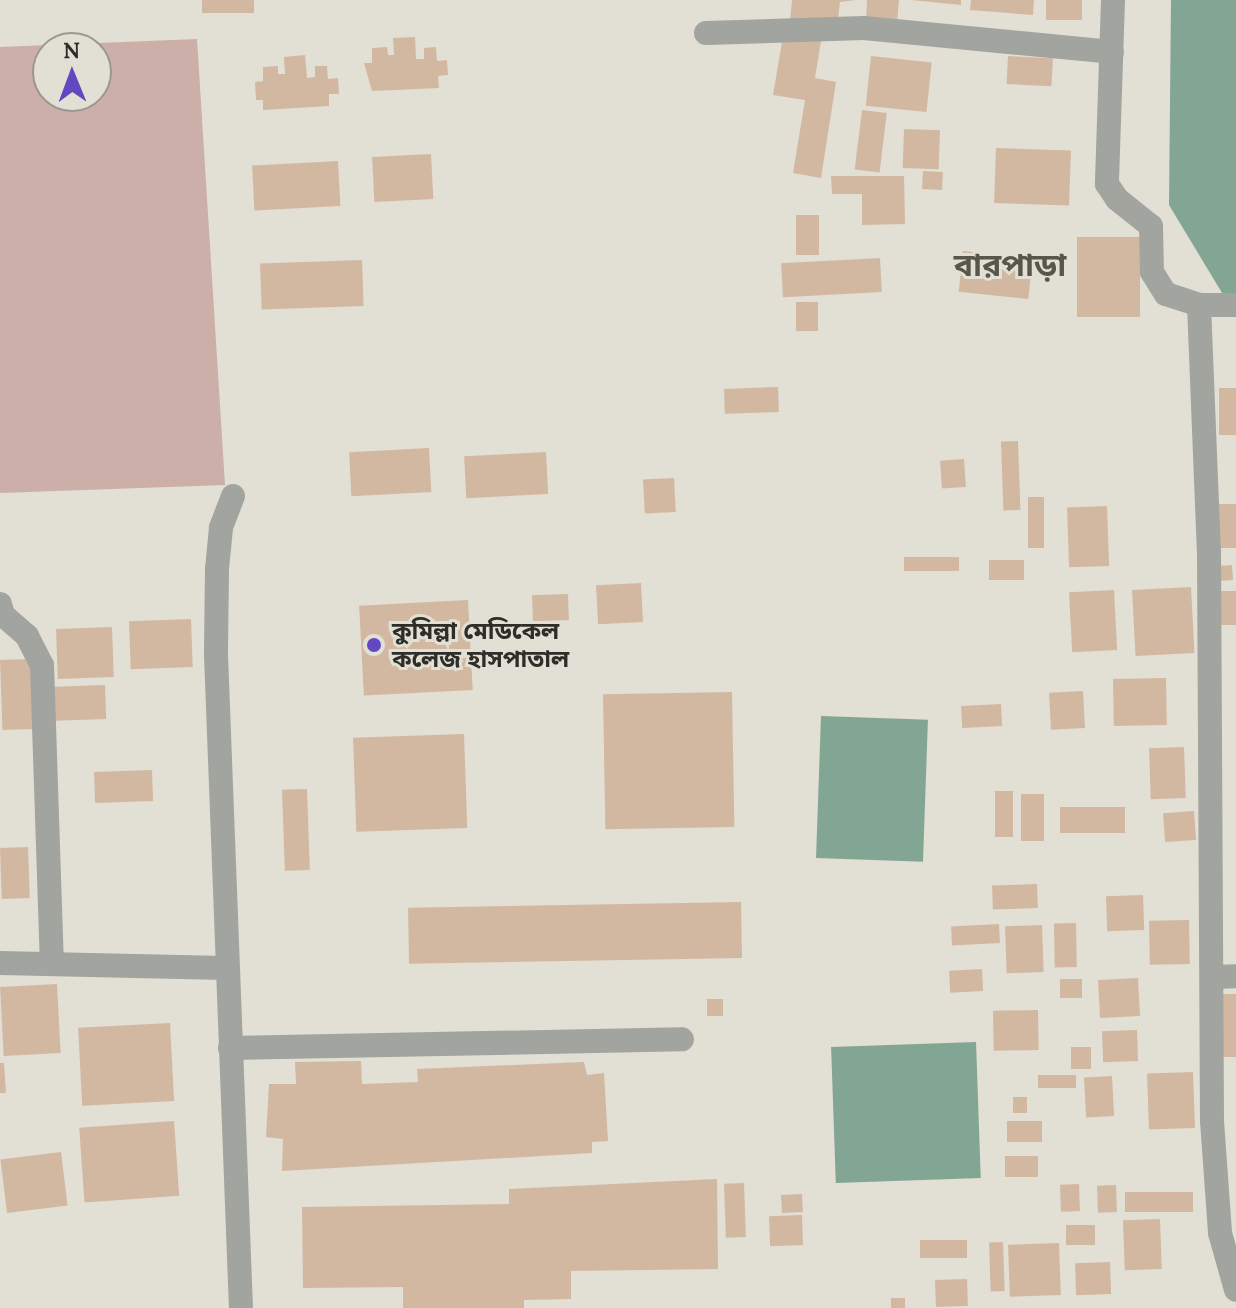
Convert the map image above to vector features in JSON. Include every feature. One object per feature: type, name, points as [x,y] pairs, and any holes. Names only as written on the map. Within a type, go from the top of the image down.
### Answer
[{"type":"street","points":[[1113,0],[1107,184],[1117,199],[1151,226],[1152,272],[1166,294],[1199,305],[1236,305]]},
{"type":"street","points":[[706,33],[864,28],[1112,52]]},
{"type":"street","points":[[1199,305],[1224,977],[1212,1121],[1220,1233],[1236,1290]]},
{"type":"street","points":[[233,496],[218,555],[216,655],[225,968],[241,1308]]},
{"type":"street","points":[[0,604],[3,615],[27,636],[42,665],[52,961]]},
{"type":"street","points":[[0,963],[52,961],[225,968]]},
{"type":"street","points":[[230,1048],[682,1039]]},
{"type":"shaded area","points":[[1171,0],[1236,0],[1236,316],[1169,205]]},
{"type":"shaded area","points":[[197,39],[225,485],[0,493],[0,47],[32,46],[32,112],[112,112],[112,42]]},
{"type":"shaded area","points":[[821,716],[928,720],[923,862],[816,858]]},
{"type":"shaded area","points":[[976,1042],[981,1178],[836,1183],[831,1047]]},
{"type":"building","points":[[202,0],[254,0],[254,13],[202,13]]},
{"type":"building","points":[[792,0],[856,0],[840,2],[837,27],[790,21]]},
{"type":"building","points":[[867,0],[899,0],[897,22],[866,19]]},
{"type":"building","points":[[911,0],[961,0],[961,5]]},
{"type":"building","points":[[971,0],[1034,0],[1033,15],[970,10]]},
{"type":"building","points":[[1046,0],[1082,0],[1082,20],[1046,20]]},
{"type":"building","points":[[783,36],[821,41],[815,78],[836,82],[821,178],[793,173],[805,100],[773,95]]},
{"type":"building","points":[[415,37],[416,59],[424,59],[424,48],[436,47],[437,61],[447,60],[448,75],[438,76],[439,88],[372,91],[364,63],[372,63],[372,48],[387,47],[388,55],[394,55],[393,38]]},
{"type":"building","points":[[305,55],[307,78],[315,77],[315,66],[327,66],[328,79],[338,78],[339,94],[329,94],[329,106],[263,110],[263,100],[256,100],[255,82],[263,81],[263,67],[278,66],[278,74],[285,74],[284,57]]},
{"type":"building","points":[[871,56],[932,62],[926,112],[866,106]]},
{"type":"building","points":[[1008,56],[1053,58],[1051,86],[1007,84]]},
{"type":"building","points":[[862,110],[887,113],[880,173],[855,170]]},
{"type":"building","points":[[904,129],[940,130],[939,169],[903,168]]},
{"type":"building","points":[[996,148],[1071,151],[1069,206],[994,203]]},
{"type":"building","points":[[431,154],[433,199],[374,202],[372,157]]},
{"type":"building","points":[[338,161],[340,206],[254,210],[252,166]]},
{"type":"building","points":[[923,171],[943,172],[942,190],[922,189]]},
{"type":"building","points":[[831,176],[904,176],[905,224],[862,225],[862,194],[832,194]]},
{"type":"building","points":[[796,215],[819,215],[819,255],[796,255]]},
{"type":"building","points":[[1077,237],[1140,237],[1140,317],[1077,317]]},
{"type":"building","points":[[963,251],[1033,258],[1028,299],[959,292]]},
{"type":"building","points":[[880,258],[882,292],[783,297],[781,263]]},
{"type":"building","points":[[362,260],[364,306],[262,310],[260,264]]},
{"type":"building","points":[[796,302],[818,302],[818,331],[796,331]]},
{"type":"building","points":[[778,387],[779,412],[725,414],[724,389]]},
{"type":"building","points":[[1219,388],[1236,388],[1236,435],[1219,435]]},
{"type":"building","points":[[1018,441],[1020,510],[1003,511],[1001,442]]},
{"type":"building","points":[[429,448],[431,492],[351,496],[349,452]]},
{"type":"building","points":[[546,452],[548,494],[466,498],[464,456]]},
{"type":"building","points":[[964,459],[966,487],[942,489],[940,461]]},
{"type":"building","points":[[674,478],[676,512],[645,514],[643,480]]},
{"type":"building","points":[[1028,497],[1044,497],[1044,548],[1028,548]]},
{"type":"building","points":[[1213,504],[1236,504],[1236,548],[1213,548]]},
{"type":"building","points":[[1107,506],[1109,566],[1069,567],[1067,507]]},
{"type":"building","points":[[904,557],[959,557],[959,571],[904,571]]},
{"type":"building","points":[[989,560],[1024,560],[1024,580],[989,580]]},
{"type":"building","points":[[1232,565],[1233,580],[1214,581],[1213,566]]},
{"type":"building","points":[[641,583],[643,622],[598,624],[596,585]]},
{"type":"building","points":[[1191,587],[1194,653],[1136,656],[1132,590]]},
{"type":"building","points":[[1114,590],[1117,650],[1072,652],[1069,592]]},
{"type":"building","points":[[1218,591],[1236,591],[1236,625],[1218,625]]},
{"type":"building","points":[[568,594],[569,620],[533,621],[532,595]]},
{"type":"building","points":[[468,600],[473,690],[364,696],[359,606]]},
{"type":"building","points":[[191,619],[193,667],[131,669],[129,621]]},
{"type":"building","points":[[112,627],[114,677],[58,679],[56,629]]},
{"type":"building","points":[[31,659],[33,729],[2,730],[0,660]]},
{"type":"building","points":[[1166,678],[1167,725],[1114,726],[1113,679]]},
{"type":"building","points":[[105,685],[106,719],[48,721],[47,687]]},
{"type":"building","points":[[1083,691],[1085,728],[1051,730],[1049,693]]},
{"type":"building","points":[[732,692],[734,827],[605,829],[603,694]]},
{"type":"building","points":[[1001,704],[1002,726],[962,728],[961,706]]},
{"type":"building","points":[[464,734],[467,828],[356,832],[353,738]]},
{"type":"building","points":[[1184,747],[1186,798],[1151,799],[1149,748]]},
{"type":"building","points":[[152,770],[153,801],[95,803],[94,772]]},
{"type":"building","points":[[307,789],[310,870],[285,871],[282,790]]},
{"type":"building","points":[[995,791],[1013,791],[1013,837],[995,837]]},
{"type":"building","points":[[1021,794],[1044,794],[1044,841],[1021,841]]},
{"type":"building","points":[[1060,807],[1125,807],[1125,833],[1060,833]]},
{"type":"building","points":[[1194,811],[1196,840],[1165,842],[1163,813]]},
{"type":"building","points":[[28,847],[30,898],[2,899],[0,848]]},
{"type":"building","points":[[1037,884],[1038,908],[993,910],[992,886]]},
{"type":"building","points":[[1143,895],[1144,930],[1107,931],[1106,896]]},
{"type":"building","points":[[741,902],[742,958],[409,964],[408,908]]},
{"type":"building","points":[[1189,920],[1190,964],[1150,965],[1149,921]]},
{"type":"building","points":[[1054,923],[1076,923],[1077,967],[1055,967]]},
{"type":"building","points":[[999,924],[1000,943],[952,945],[951,927]]},
{"type":"building","points":[[1042,925],[1044,972],[1007,973],[1005,926]]},
{"type":"building","points":[[982,969],[983,991],[950,993],[949,971]]},
{"type":"building","points":[[1138,978],[1140,1016],[1100,1018],[1098,980]]},
{"type":"building","points":[[1060,979],[1082,979],[1082,998],[1060,998]]},
{"type":"building","points":[[57,984],[61,1053],[4,1056],[0,987]]},
{"type":"building","points":[[1219,994],[1236,994],[1236,1057],[1219,1057]]},
{"type":"building","points":[[707,999],[723,999],[723,1016],[707,1016]]},
{"type":"building","points":[[1038,1010],[1039,1050],[994,1051],[993,1011]]},
{"type":"building","points":[[170,1023],[174,1101],[82,1106],[78,1028]]},
{"type":"building","points":[[1137,1030],[1138,1061],[1103,1062],[1102,1031]]},
{"type":"building","points":[[1071,1047],[1091,1047],[1091,1069],[1071,1069]]},
{"type":"building","points":[[361,1061],[362,1084],[418,1082],[417,1069],[584,1062],[587,1075],[604,1073],[608,1141],[592,1142],[592,1153],[282,1171],[283,1139],[266,1137],[269,1084],[296,1084],[295,1062]]},
{"type":"building","points":[[0,1063],[4,1063],[6,1093],[0,1093]]},
{"type":"building","points":[[1193,1072],[1195,1128],[1149,1130],[1147,1074]]},
{"type":"building","points":[[1038,1075],[1076,1075],[1076,1088],[1038,1088]]},
{"type":"building","points":[[1112,1076],[1114,1116],[1086,1117],[1084,1077]]},
{"type":"building","points":[[1013,1097],[1027,1097],[1027,1113],[1013,1113]]},
{"type":"building","points":[[174,1121],[179,1196],[84,1202],[79,1128]]},
{"type":"building","points":[[1007,1121],[1042,1121],[1042,1142],[1007,1142]]},
{"type":"building","points":[[61,1152],[68,1206],[7,1213],[0,1159]]},
{"type":"building","points":[[1005,1156],[1038,1156],[1038,1177],[1005,1177]]},
{"type":"building","points":[[717,1179],[718,1269],[571,1271],[571,1299],[524,1300],[524,1308],[403,1308],[403,1287],[303,1288],[302,1207],[509,1204],[509,1189]]},
{"type":"building","points":[[744,1183],[746,1237],[726,1238],[724,1184]]},
{"type":"building","points":[[1079,1184],[1080,1211],[1061,1212],[1060,1185]]},
{"type":"building","points":[[1116,1185],[1117,1212],[1098,1213],[1097,1186]]},
{"type":"building","points":[[1125,1192],[1193,1192],[1193,1212],[1125,1212]]},
{"type":"building","points":[[802,1194],[803,1212],[782,1213],[781,1195]]},
{"type":"building","points":[[802,1215],[803,1245],[770,1246],[769,1216]]},
{"type":"building","points":[[1160,1219],[1162,1269],[1125,1270],[1123,1220]]},
{"type":"building","points":[[1066,1225],[1095,1225],[1095,1245],[1066,1245]]},
{"type":"building","points":[[920,1240],[967,1240],[967,1258],[920,1258]]},
{"type":"building","points":[[989,1242],[1003,1242],[1005,1291],[991,1291]]},
{"type":"building","points":[[1059,1243],[1061,1295],[1010,1297],[1008,1245]]},
{"type":"building","points":[[1110,1262],[1111,1294],[1076,1295],[1075,1263]]},
{"type":"building","points":[[967,1279],[968,1306],[936,1307],[935,1280]]},
{"type":"building","points":[[891,1298],[905,1298],[905,1308],[891,1308]]},
{"type":"place","name":"কুমিল্লা মেডিকেল কলেজ হাসপাতাল","points":[[374,645]]},
{"type":"district","name":"বারপাড়া","points":[[1010,265]]}]
